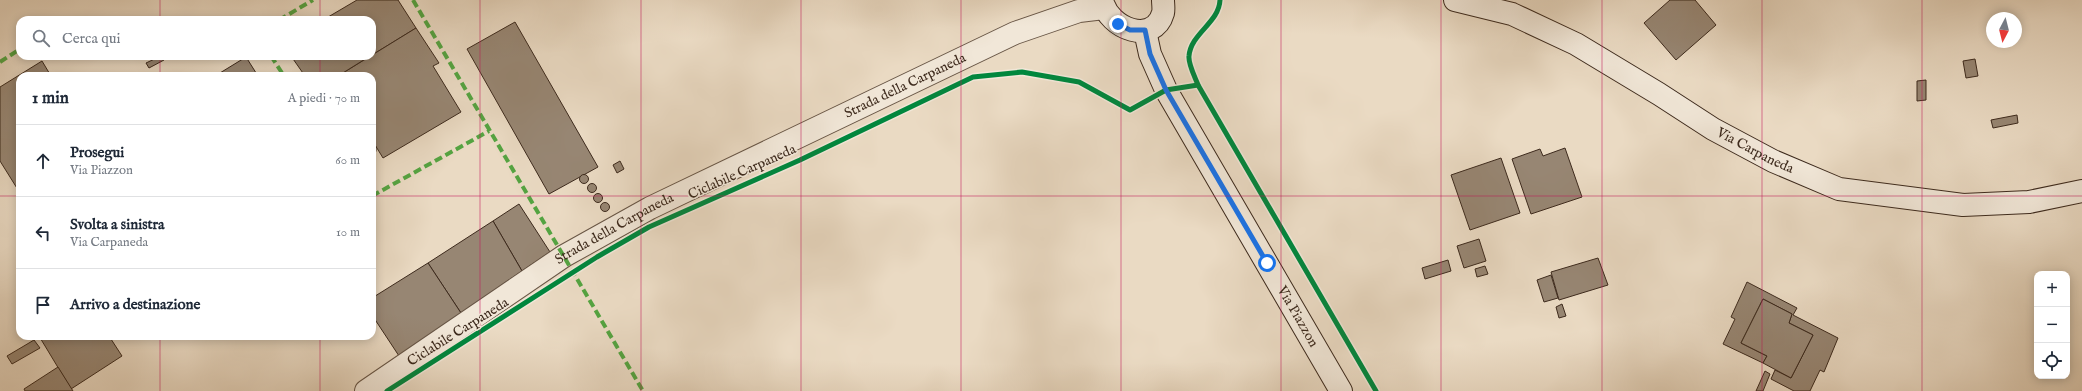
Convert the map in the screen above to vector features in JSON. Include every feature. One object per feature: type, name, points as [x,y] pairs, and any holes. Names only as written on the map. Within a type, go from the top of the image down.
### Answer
[{"type":"street","points":[[1103,4],[1109,17],[1118,24],[1130,30],[1145,30],[1156,24],[1163,13],[1163,0]]},
{"type":"street","name":"Via Carpaneda","points":[[1455,0],[1512,14],[1576,44],[1660,94],[1713,129],[1773,161],[1839,189],[1963,206],[2029,202],[2082,191]]},
{"type":"street","name":"Strada della Carpaneda","points":[[366,391],[564,256],[650,208],[1014,33],[1103,4]]},
{"type":"street","name":"Via Piazzon","points":[[1145,30],[1150,54],[1166,90],[1341,391]]},
{"type":"building","points":[[357,0],[398,0],[416,28],[376,53],[376,16],[330,16]]},
{"type":"building","points":[[1670,0],[1695,0],[1716,25],[1676,60],[1644,23]]},
{"type":"building","points":[[515,22],[598,167],[549,194],[467,49]]},
{"type":"building","points":[[416,28],[439,63],[433,66],[461,112],[383,158],[376,147],[376,72],[344,72],[364,60],[376,60],[376,53]]},
{"type":"building","points":[[1975,59],[1978,76],[1966,78],[1963,61]]},
{"type":"building","points":[[152,60],[164,60],[149,68],[146,63]]},
{"type":"building","points":[[241,60],[248,60],[255,72],[222,72]]},
{"type":"building","points":[[294,60],[364,60],[344,72],[302,72]]},
{"type":"building","points":[[42,61],[49,72],[24,72]]},
{"type":"building","points":[[16,77],[16,187],[0,161],[0,87]]},
{"type":"building","points":[[1926,80],[1926,100],[1917,101],[1917,81]]},
{"type":"building","points":[[2017,115],[2018,123],[1993,128],[1991,120]]},
{"type":"building","points":[[1565,148],[1582,197],[1531,214],[1512,159],[1540,149],[1543,156]]},
{"type":"building","points":[[1501,158],[1520,213],[1470,230],[1451,175]]},
{"type":"building","points":[[620,161],[624,169],[617,173],[613,165]]},
{"type":"building","points":[[582,175],[586,175],[588,179],[586,183],[582,183],[580,181],[580,177]]},
{"type":"building","points":[[590,184],[594,184],[596,188],[594,192],[590,192],[588,190],[588,186]]},
{"type":"building","points":[[596,194],[600,194],[602,198],[600,202],[596,202],[594,200],[594,196]]},
{"type":"building","points":[[603,203],[607,203],[609,207],[607,211],[603,211],[601,209],[601,205]]},
{"type":"building","points":[[519,204],[550,252],[522,271],[493,221]]},
{"type":"building","points":[[493,221],[522,271],[461,313],[428,263]]},
{"type":"building","points":[[1479,239],[1486,261],[1464,268],[1457,246]]},
{"type":"building","points":[[1598,258],[1608,285],[1559,300],[1551,272]]},
{"type":"building","points":[[1448,260],[1451,271],[1425,279],[1422,268]]},
{"type":"building","points":[[428,263],[461,313],[401,359],[376,321],[376,296]]},
{"type":"building","points":[[1485,266],[1488,274],[1477,277],[1475,269]]},
{"type":"building","points":[[1551,275],[1558,298],[1544,302],[1537,280]]},
{"type":"building","points":[[1747,282],[1797,308],[1793,315],[1838,338],[1824,372],[1820,370],[1810,391],[1794,391],[1771,379],[1775,370],[1791,378],[1813,335],[1789,323],[1792,314],[1763,299],[1741,343],[1767,356],[1763,363],[1723,344],[1735,319],[1731,317]]},
{"type":"building","points":[[1763,299],[1792,314],[1789,323],[1813,335],[1791,378],[1763,363],[1767,356],[1741,343]]},
{"type":"building","points":[[1562,304],[1566,316],[1559,318],[1556,307]]},
{"type":"building","points":[[34,340],[40,348],[12,364],[7,356]]},
{"type":"building","points":[[41,340],[112,340],[122,356],[71,389]]},
{"type":"building","points":[[58,367],[73,391],[25,391],[24,389]]},
{"type":"building","points":[[1765,371],[1770,374],[1763,391],[1756,391]]},
{"type":"marked path","points":[[286,16],[313,0]]},
{"type":"marked path","points":[[413,0],[643,391]]},
{"type":"marked path","points":[[0,62],[16,52]]},
{"type":"marked path","points":[[274,60],[281,72]]},
{"type":"marked path","points":[[376,194],[489,131]]},
{"type":"cycle path","points":[[1220,0],[1215,15],[1199,34],[1191,48],[1189,59],[1192,70],[1198,85],[1376,391]]},
{"type":"cycle path","name":"Ciclabile Carpaneda","points":[[387,391],[597,257],[649,227],[800,160],[973,77],[1022,72],[1079,82],[1130,110],[1166,90],[1198,85]]},
{"type":"route","points":[[1118,24],[1130,30],[1145,30],[1150,54],[1166,90],[1267,263]]}]
